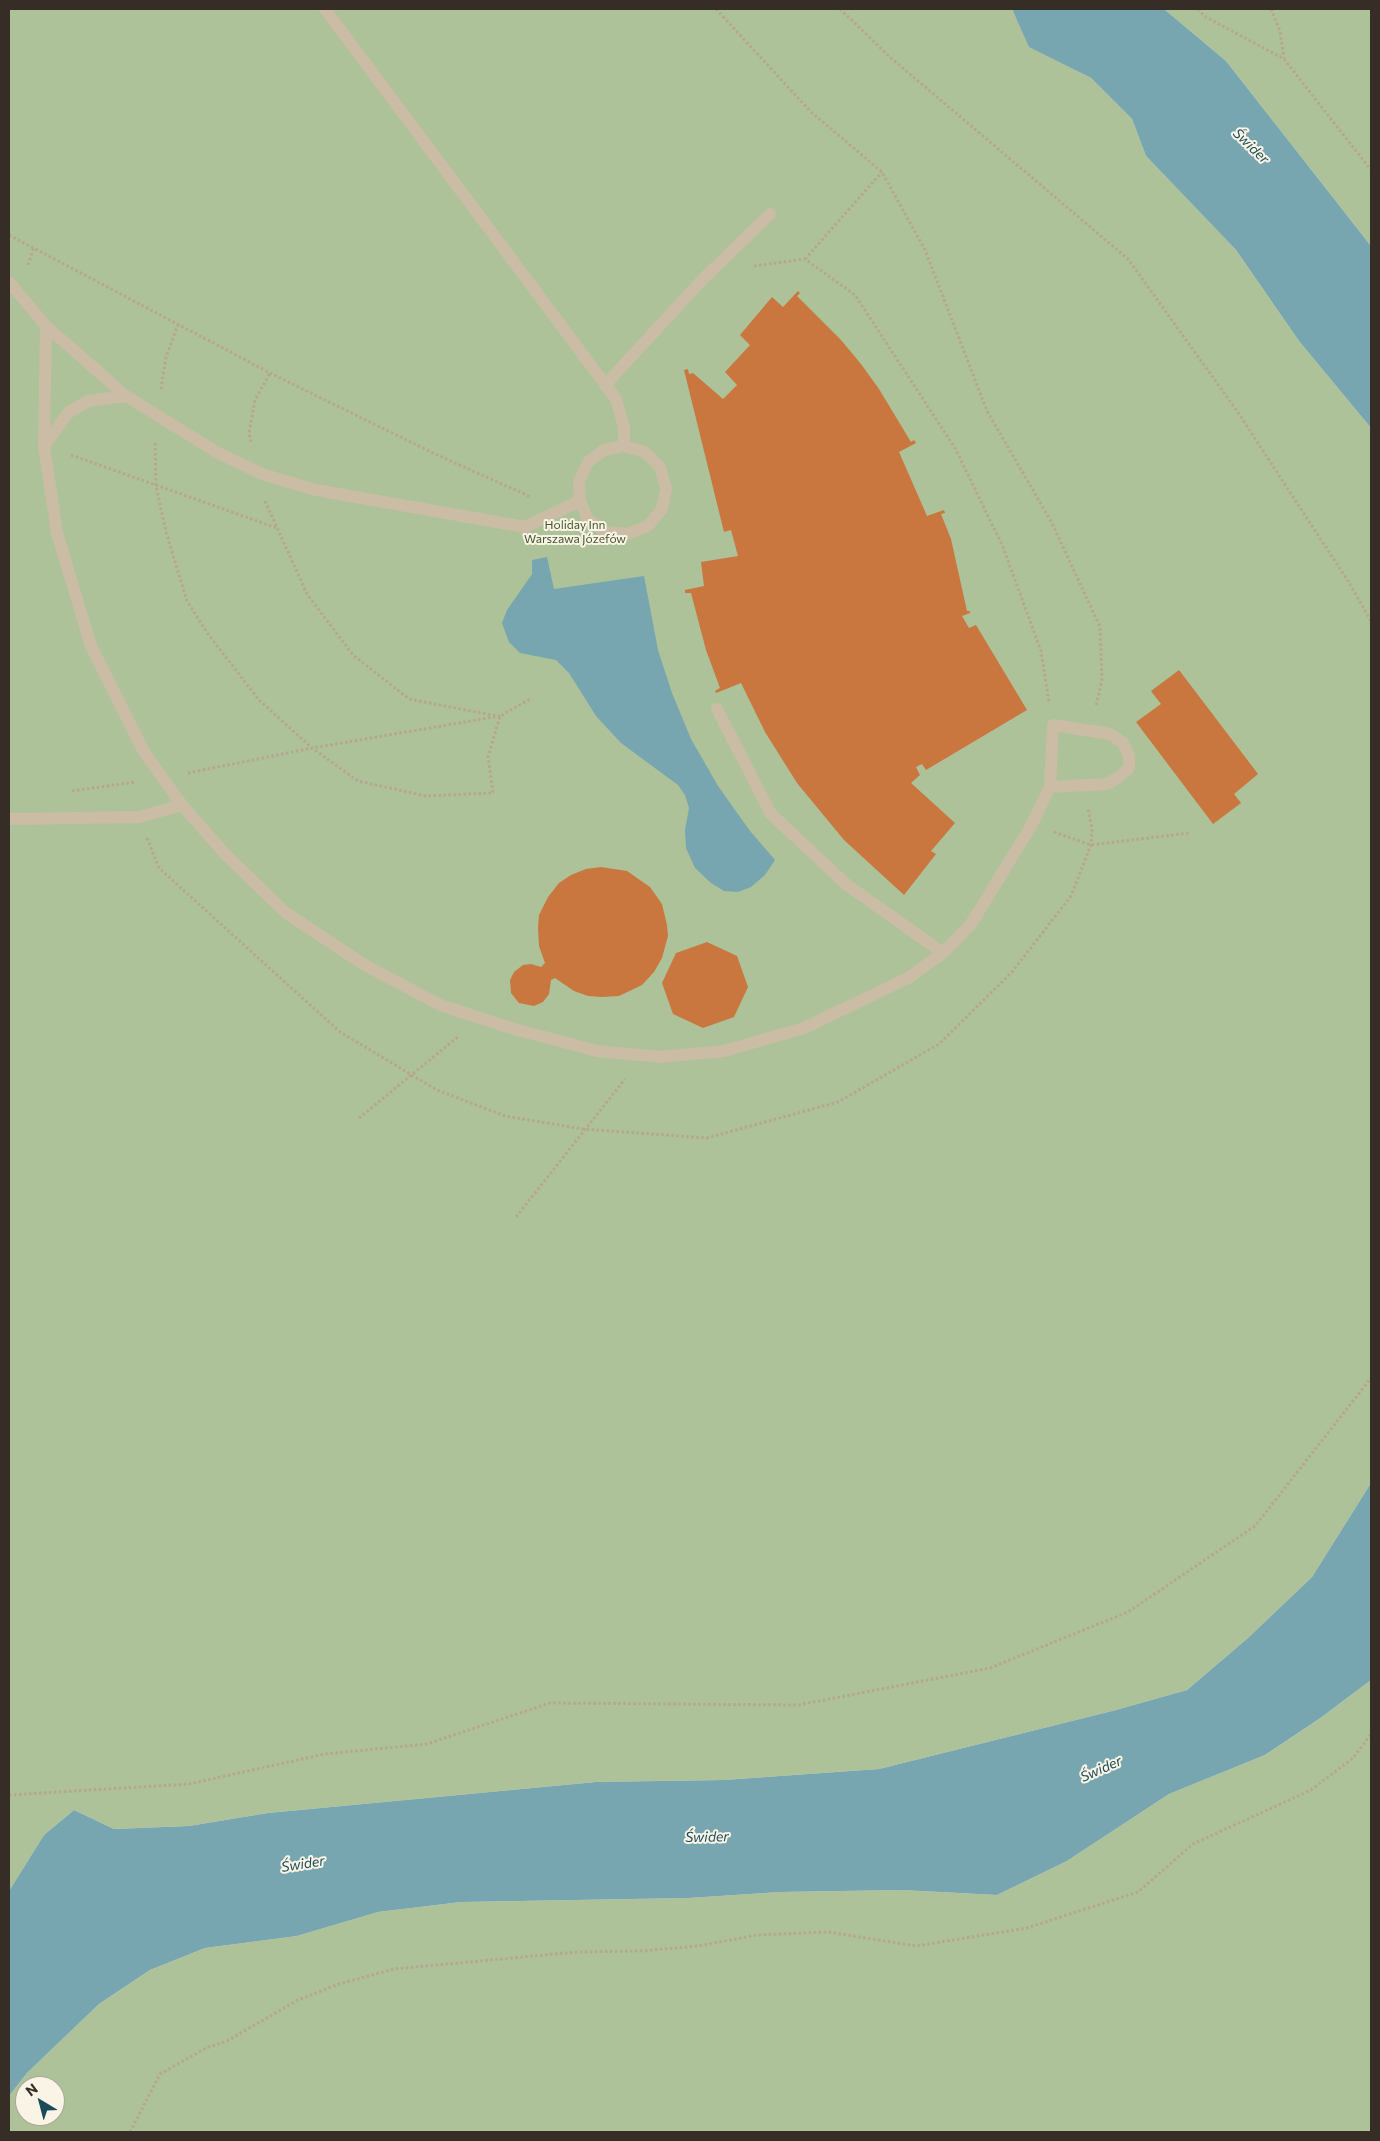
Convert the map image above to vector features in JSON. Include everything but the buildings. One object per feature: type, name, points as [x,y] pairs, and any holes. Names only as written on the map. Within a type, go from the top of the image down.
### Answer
[{"type":"lane","points":[[325,9],[616,399],[624,426],[624,446]]},
{"type":"lane","points":[[605,384],[701,281],[770,214]]},
{"type":"lane","points":[[9,282],[46,326],[126,396],[218,453],[256,471],[316,490],[525,527],[580,501]]},
{"type":"lane","points":[[46,326],[44,446],[57,533],[91,646],[144,752],[182,805],[226,856],[286,913],[363,964],[440,1005],[514,1029],[597,1051],[660,1057],[724,1051],[804,1028],[908,978],[942,954],[971,924],[1031,826],[1050,787],[1053,725],[1110,734],[1122,743],[1129,756],[1128,768],[1119,778],[1107,784],[1050,787]]},
{"type":"lane","points":[[44,446],[68,414],[88,401],[126,396]]},
{"type":"lane","points":[[624,446],[645,452],[660,467],[666,488],[662,510],[648,526],[628,534],[606,532],[588,520],[580,501],[579,481],[588,462],[604,450],[624,446]]},
{"type":"lane","points":[[717,709],[771,814],[846,885],[942,954]]},
{"type":"lane","points":[[9,819],[139,817],[182,805]]},
{"type":"path","points":[[716,9],[811,112],[882,172],[925,250],[987,411],[1052,523],[1100,627],[1102,680],[1090,731]]},
{"type":"path","points":[[840,9],[891,58],[1128,259],[1237,411],[1348,581],[1371,621]]},
{"type":"path","points":[[1198,9],[1204,16],[1284,59],[1371,170]]},
{"type":"path","points":[[1270,9],[1280,31],[1284,59]]},
{"type":"path","points":[[750,266],[804,259],[882,172]]},
{"type":"path","points":[[9,235],[270,373],[435,454],[562,511]]},
{"type":"path","points":[[804,259],[855,295],[955,448],[1004,547],[1041,651],[1053,725]]},
{"type":"path","points":[[178,325],[166,357],[160,394],[154,450],[156,486],[170,549],[187,601],[208,634],[259,700],[312,748],[358,781],[426,796],[493,793],[488,756],[500,716]]},
{"type":"path","points":[[270,373],[255,400],[249,433],[256,471],[266,505],[307,594],[353,655],[409,699],[500,716]]},
{"type":"path","points":[[44,446],[276,528]]},
{"type":"path","points":[[71,792],[163,778],[312,748],[500,716],[532,698]]},
{"type":"path","points":[[139,817],[159,868],[340,1032],[437,1090],[505,1116],[583,1129],[707,1138],[838,1102],[939,1044],[1012,972],[1071,896],[1091,845],[1092,829],[1083,785]]},
{"type":"path","points":[[1031,826],[1091,845],[1189,833]]},
{"type":"path","points":[[359,1118],[481,1018]]},
{"type":"path","points":[[516,1217],[583,1129],[644,1055]]},
{"type":"path","points":[[9,1796],[189,1784],[325,1754],[427,1744],[550,1703],[798,1705],[990,1668],[1128,1612],[1255,1526],[1371,1378]]},
{"type":"path","points":[[130,2132],[160,2074],[206,2048],[227,2041],[298,2000],[339,1984],[394,1969],[576,1952],[641,1951],[698,1946],[757,1935],[801,1933],[828,1932],[916,1946],[1027,1928],[1138,1892],[1193,1844],[1311,1790],[1353,1758],[1371,1734]]},
{"type":"green space","name":"Holiday Inn Warszawa Józefów","points":[[9,9],[1012,9],[1030,47],[1091,78],[1132,119],[1146,156],[1236,250],[1299,341],[1371,428],[1371,1483],[1312,1577],[1248,1638],[1187,1690],[1116,1710],[879,1769],[724,1780],[596,1782],[268,1813],[189,1826],[114,1829],[74,1810],[44,1835],[9,1891]]},
{"type":"green space","points":[[1164,9],[1371,9],[1371,246],[1226,61]]},
{"type":"green space","points":[[1371,1680],[1371,2129],[1369,2132],[9,2132],[9,2096],[15,2088],[15,2126],[65,2126],[65,2076],[25,2076],[27,2073],[99,2004],[150,1970],[205,1948],[297,1936],[378,1912],[461,1902],[689,1898],[780,1892],[902,1890],[997,1895],[1067,1861],[1169,1794],[1265,1755],[1319,1719]]},
{"type":"water","name":"Świder","points":[[1012,9],[1164,9],[1226,61],[1371,246],[1371,428],[1299,341],[1236,250],[1146,156],[1132,119],[1091,78],[1029,47]]},
{"type":"water","points":[[547,557],[554,589],[644,576],[658,650],[672,693],[691,739],[718,786],[750,831],[775,860],[765,875],[751,887],[738,892],[724,891],[711,883],[695,868],[686,848],[685,830],[689,808],[685,795],[678,785],[621,743],[596,716],[569,673],[556,660],[520,653],[509,642],[502,623],[507,610],[532,574],[532,560]]},
{"type":"water","name":"Świder","points":[[1371,1483],[1371,1680],[1319,1719],[1265,1755],[1169,1794],[1067,1861],[997,1895],[902,1890],[780,1892],[689,1898],[461,1902],[378,1912],[297,1936],[205,1948],[150,1970],[99,2004],[25,2076],[15,2076],[15,2088],[9,2096],[9,1891],[44,1835],[74,1810],[114,1829],[189,1826],[268,1813],[596,1782],[724,1780],[879,1769],[1116,1710],[1187,1690],[1248,1638],[1312,1577]]}]
